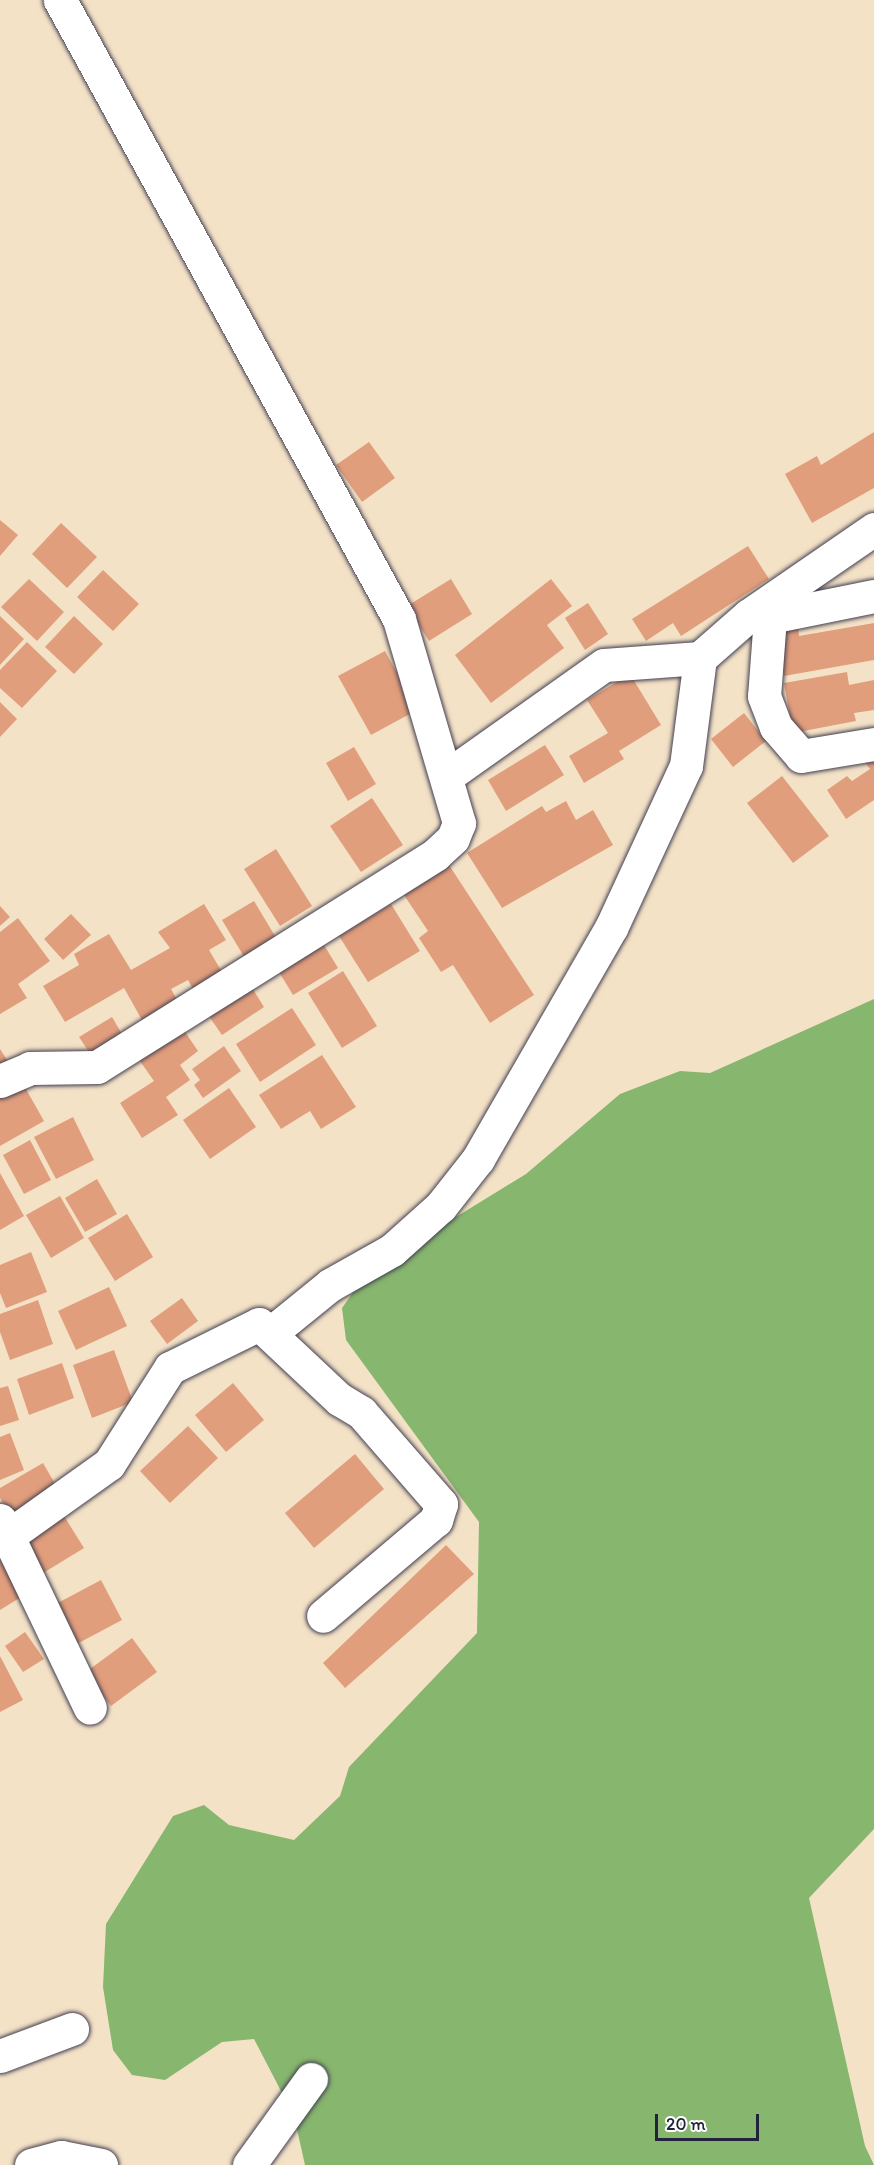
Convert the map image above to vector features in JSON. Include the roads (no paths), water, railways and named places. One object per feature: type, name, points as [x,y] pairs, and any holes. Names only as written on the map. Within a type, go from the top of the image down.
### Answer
[{"type":"street","points":[[0,1081],[30,1068],[97,1067],[436,854],[453,838],[459,824],[447,776],[399,619],[60,0]]},
{"type":"street","points":[[447,776],[604,665],[700,658],[874,529]]},
{"type":"street","points":[[759,616],[874,596]]},
{"type":"street","points":[[759,616],[765,639],[764,696],[776,727],[801,756],[874,744]]},
{"type":"street","points":[[272,1332],[330,1285],[392,1250],[441,1206],[478,1159],[611,928],[686,766],[700,658]]},
{"type":"street","points":[[90,1708],[4,1528],[109,1464],[170,1368],[246,1328],[259,1324],[272,1332],[339,1399],[361,1412],[441,1504],[436,1520],[323,1616]]},
{"type":"street","points":[[0,2056],[72,2029]]},
{"type":"street","points":[[249,2165],[311,2079]]},
{"type":"street","points":[[31,2165],[61,2157],[101,2165]]}]
